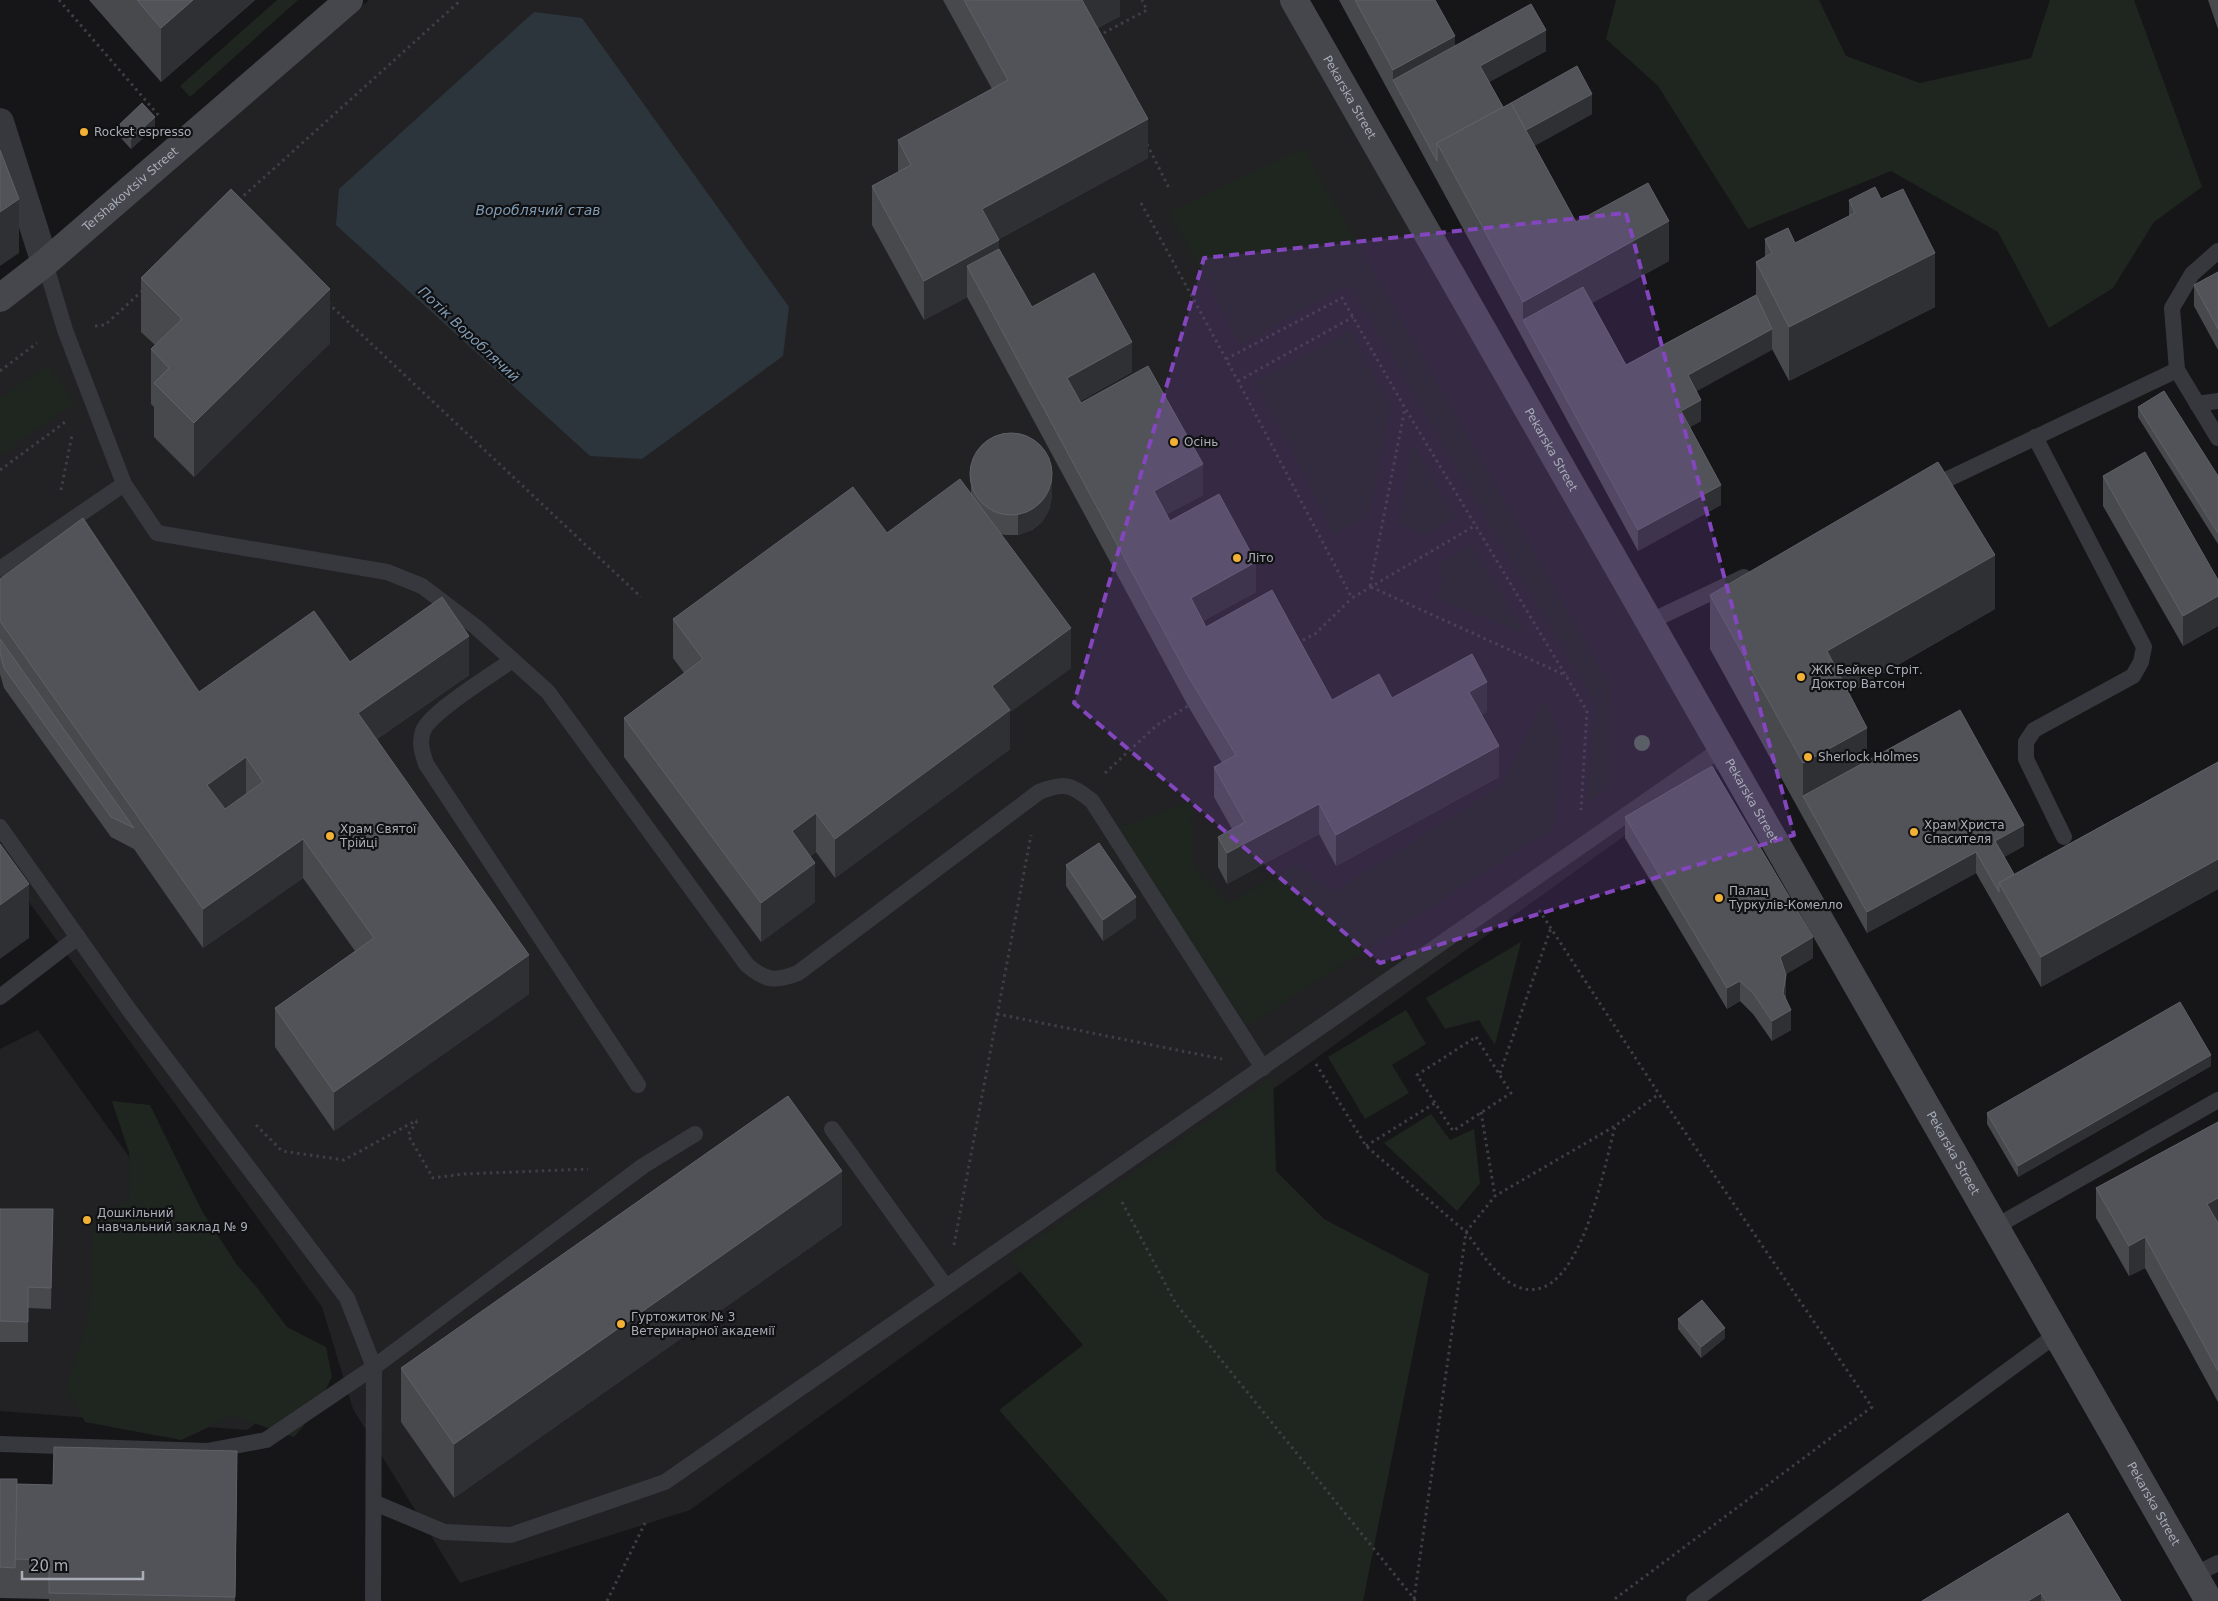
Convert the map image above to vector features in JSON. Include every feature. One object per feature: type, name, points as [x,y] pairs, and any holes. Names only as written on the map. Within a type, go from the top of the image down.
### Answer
[{"type":"street","name":"Tershakovtsiv Street","points":[[0,298],[45,262],[348,0]]},
{"type":"street","name":"Pekarska Street","points":[[1294,0],[2209,1601]]},
{"type":"street","points":[[0,122],[45,262]]},
{"type":"lane","points":[[2218,251],[2192,274],[2172,308],[2177,370],[2218,438]]},
{"type":"lane","points":[[45,262],[65,330],[124,484],[158,532],[388,572],[422,586],[476,628],[548,692],[747,965],[762,977],[781,980],[798,973],[1039,792],[1057,784],[1076,788],[1092,801],[1263,1068]]},
{"type":"lane","points":[[1912,497],[2177,370]]},
{"type":"lane","points":[[2197,404],[2218,401]]},
{"type":"lane","points":[[2035,437],[2144,647],[2141,662],[2133,676],[2034,730],[2026,742],[2026,759],[2064,837]]},
{"type":"lane","points":[[0,569],[124,484]]},
{"type":"lane","points":[[1648,622],[1761,569]]},
{"type":"lane","points":[[511,660],[435,715],[424,729],[420,747],[426,764],[638,1085]]},
{"type":"lane","points":[[375,1503],[444,1532],[511,1535],[665,1482],[1722,749]]},
{"type":"lane","points":[[0,826],[130,1011],[347,1298],[374,1367],[375,1503],[373,1601]]},
{"type":"lane","points":[[0,997],[78,937]]},
{"type":"lane","points":[[1995,1227],[2218,1100]]},
{"type":"lane","points":[[832,1129],[946,1287]]},
{"type":"lane","points":[[0,1444],[206,1451],[266,1440],[374,1367],[643,1166],[694,1134]]},
{"type":"lane","points":[[1694,1601],[2056,1335]]},
{"type":"lane","points":[[2194,1575],[2218,1563]]},
{"type":"path","points":[[59,0],[161,118]]},
{"type":"path","points":[[232,206],[461,0]]},
{"type":"path","points":[[1093,39],[1147,10],[1142,0]]},
{"type":"path","points":[[1142,136],[1169,188]]},
{"type":"path","points":[[1141,203],[1238,381],[1352,598]]},
{"type":"path","points":[[0,371],[46,337],[65,330],[105,325],[147,286]]},
{"type":"path","points":[[1226,359],[1342,298],[1405,408],[1587,711],[1579,848]]},
{"type":"path","points":[[327,302],[641,597]]},
{"type":"path","points":[[1238,381],[1353,317]]},
{"type":"path","points":[[0,470],[92,403]]},
{"type":"path","points":[[1370,586],[1405,408]]},
{"type":"path","points":[[52,533],[76,414]]},
{"type":"path","points":[[1294,645],[1315,634],[1352,598],[1370,586],[1476,525]]},
{"type":"path","points":[[1370,586],[1567,676]]},
{"type":"path","points":[[1082,793],[1157,725],[1188,706]]},
{"type":"path","points":[[946,1287],[1039,792]]},
{"type":"path","points":[[1524,887],[1659,1094],[1872,1407],[1612,1601]]},
{"type":"path","points":[[1500,1074],[1551,928]]},
{"type":"path","points":[[997,1014],[1263,1068]]},
{"type":"path","points":[[1476,1037],[1511,1094],[1452,1131],[1435,1103],[1417,1075],[1476,1037]]},
{"type":"path","points":[[1302,1040],[1366,1146],[1466,1232],[1497,1271],[1513,1284],[1532,1289],[1547,1286],[1562,1274],[1573,1259],[1586,1233],[1615,1126]]},
{"type":"path","points":[[1415,1600],[1466,1232],[1495,1196],[1615,1126],[1659,1094]]},
{"type":"path","points":[[1366,1146],[1435,1103]]},
{"type":"path","points":[[1481,1112],[1495,1196]]},
{"type":"path","points":[[255,1124],[282,1151],[344,1160],[417,1120],[408,1135],[433,1178],[464,1174],[589,1169]]},
{"type":"path","points":[[1107,1175],[1176,1304],[1415,1600]]},
{"type":"path","points":[[607,1601],[665,1482]]},
{"type":"highlighted area","points":[[1626,213],[1794,835],[1380,963],[1074,703],[1204,258]]},
{"type":"shaded area","points":[[277,0],[298,0],[190,97],[180,86]]},
{"type":"shaded area","points":[[369,0],[1281,0],[1721,766],[690,1510],[460,1583],[353,1409],[322,1307],[0,862],[0,306]]},
{"type":"shaded area","points":[[1616,0],[1819,0],[1846,56],[1920,83],[2031,58],[2050,0],[2134,0],[2202,187],[2154,222],[2113,288],[2049,328],[1998,232],[1891,171],[1748,229],[1658,86],[1606,39]]},
{"type":"shaded area","points":[[1303,148],[1611,686],[1609,789],[1587,803],[1596,706],[1349,285],[1240,345],[1169,212]]},
{"type":"shaded area","points":[[1351,330],[1391,407],[1369,518],[1354,523],[1335,536],[1255,382]]},
{"type":"shaded area","points":[[48,365],[75,403],[0,455],[0,398]]},
{"type":"shaded area","points":[[1412,443],[1455,517],[1425,535],[1399,524]]},
{"type":"shaded area","points":[[1472,545],[1526,635],[1436,598],[1443,582],[1439,564]]},
{"type":"shaded area","points":[[1545,698],[1561,739],[1555,827],[1248,1026],[1113,830],[1191,801],[1192,865],[1228,903],[1296,865],[1335,891],[1501,786]]},
{"type":"shaded area","points":[[1521,942],[1495,1045],[1479,1020],[1445,1029],[1426,998]]},
{"type":"shaded area","points":[[1406,1010],[1426,1044],[1392,1065],[1409,1093],[1365,1119],[1328,1057]]},
{"type":"shaded area","name":"Дошкільний навчальний заклад № 9","points":[[38,1030],[298,1392],[247,1430],[0,1411],[0,1049]]},
{"type":"shaded area","points":[[1273,1076],[1276,1171],[1324,1219],[1429,1274],[1363,1601],[1168,1601],[999,1410],[1083,1345],[1009,1258]]},
{"type":"shaded area","points":[[112,1101],[150,1105],[202,1211],[237,1265],[287,1327],[326,1347],[332,1377],[312,1416],[294,1437],[233,1416],[181,1440],[85,1422],[66,1389],[89,1316],[94,1221],[130,1198],[129,1152]]},
{"type":"shaded area","points":[[1431,1114],[1450,1140],[1474,1129],[1480,1183],[1457,1211],[1384,1143]]},
{"type":"water","name":"Вороблячий став","points":[[534,12],[582,18],[789,307],[783,356],[642,459],[590,456],[336,225],[339,189]]},
{"type":"building","points":[[137,0],[193,0],[161,28]]},
{"type":"building","points":[[964,0],[1082,0],[1148,119],[982,209],[999,240],[924,281],[872,186],[911,165],[898,140],[1008,80]]},
{"type":"building","points":[[1355,0],[1435,0],[1455,36],[1393,70]]},
{"type":"building","points":[[1531,4],[1546,30],[1480,66],[1503,107],[1437,143],[1437,161],[1393,80]]},
{"type":"building","points":[[1577,66],[1592,94],[1526,130],[1511,103]]},
{"type":"building","points":[[142,103],[155,117],[131,139],[119,125]]},
{"type":"building","points":[[1511,103],[1576,222],[1648,183],[1669,221],[1523,302],[1437,143]]},
{"type":"building","points":[[0,150],[19,199],[0,212]]},
{"type":"building","points":[[1875,187],[1881,199],[1903,189],[1935,253],[1789,327],[1756,262],[1772,253],[1765,239],[1788,228],[1795,243],[1855,213],[1849,200]]},
{"type":"building","points":[[231,189],[330,289],[194,423],[154,383],[169,368],[151,349],[182,319],[141,278]]},
{"type":"building","points":[[999,249],[1032,307],[1094,273],[1132,342],[1067,378],[1081,403],[1148,366],[1203,464],[1154,491],[1170,521],[1219,494],[1256,562],[1191,598],[1206,627],[1272,590],[1332,700],[1379,674],[1392,698],[1472,654],[1487,682],[1469,692],[1499,746],[1336,835],[1319,804],[1227,853],[1218,837],[1245,822],[1214,767],[1236,755],[1188,676],[967,266]]},
{"type":"building","points":[[2218,272],[2218,329],[2194,285]]},
{"type":"building","points":[[1583,287],[1626,365],[1756,295],[1772,329],[1688,375],[1701,400],[1681,411],[1721,485],[1638,530],[1523,320]]},
{"type":"building","points":[[2164,391],[2218,476],[2218,533],[2138,407]]},
{"type":"building","points":[[1011,433],[1027,436],[1040,445],[1049,458],[1052,474],[1049,490],[1040,503],[1027,512],[1011,515],[995,512],[982,503],[973,490],[970,474],[973,458],[982,445],[995,436]]},
{"type":"building","points":[[2145,452],[2218,580],[2218,596],[2183,616],[2103,476]]},
{"type":"building","points":[[1938,462],[1995,555],[1827,651],[1867,728],[1803,763],[1710,595]]},
{"type":"building","points":[[960,479],[1071,628],[992,686],[1010,710],[835,839],[816,813],[792,831],[815,863],[761,903],[624,718],[703,659],[673,619],[853,487],[887,533]]},
{"type":"building","name":"Храм Святої Трійці","points":[[83,518],[199,692],[314,611],[350,662],[442,597],[469,636],[358,713],[529,955],[334,1092],[275,1008],[374,938],[303,839],[203,909],[0,621],[0,579]],"holes":[[[246,757],[263,782],[225,809],[207,785]]]},
{"type":"building","points":[[0,639],[134,828],[111,817],[4,668],[0,653]]},
{"type":"building","name":"Храм Христа Спасителя","points":[[1960,710],[2024,825],[1995,841],[2014,874],[1999,883],[1999,892],[1976,852],[1867,912],[1803,796]]},
{"type":"building","points":[[2218,762],[2218,859],[2041,957],[1999,883]]},
{"type":"building","name":"Палац Туркулів-Комелло","points":[[1712,766],[1813,937],[1780,957],[1786,975],[1783,993],[1791,1010],[1772,1021],[1753,993],[1740,981],[1727,988],[1625,817]]},
{"type":"building","points":[[1099,843],[1136,897],[1103,920],[1066,865]]},
{"type":"building","points":[[0,844],[29,884],[0,905]]},
{"type":"building","points":[[2180,1002],[2211,1055],[2018,1166],[1987,1113]]},
{"type":"building","points":[[788,1096],[842,1171],[454,1444],[401,1368]]},
{"type":"building","points":[[2218,1122],[2218,1198],[2207,1204],[2218,1223],[2218,1371],[2145,1237],[2129,1246],[2096,1188]]},
{"type":"building","points":[[0,1209],[53,1209],[51,1288],[28,1287],[28,1322],[0,1321]]},
{"type":"building","points":[[1702,1300],[1725,1328],[1701,1347],[1678,1319]]},
{"type":"building","points":[[54,1447],[237,1451],[235,1597],[49,1593],[49,1560],[15,1559],[16,1484],[53,1485]]},
{"type":"building","points":[[0,1479],[17,1479],[15,1568],[0,1567]]},
{"type":"building","points":[[2068,1513],[2121,1601],[2046,1601],[2041,1593],[2028,1601],[1922,1601]]},
{"type":"place","name":"Rocket espresso","points":[[84,132]]},
{"type":"place","name":"Осінь","points":[[1174,442]]},
{"type":"place","name":"Літо","points":[[1237,558]]},
{"type":"place","name":"ЖК Бейкер Стріт. Доктор Ватсон","points":[[1801,677]]},
{"type":"place","name":"Sherlock Holmes","points":[[1808,757]]},
{"type":"place","name":"Храм Христа Спасителя","points":[[1914,832]]},
{"type":"place","name":"Храм Святої Трійці","points":[[330,836]]},
{"type":"place","name":"Палац Туркулів-Комелло","points":[[1719,898]]},
{"type":"place","name":"Дошкільний навчальний заклад № 9","points":[[87,1220]]},
{"type":"place","name":"Гуртожиток № 3 Ветеринарної академії","points":[[621,1324]]},
{"type":"water label","name":"Потік Вороблячий","points":[[469,334]]}]
